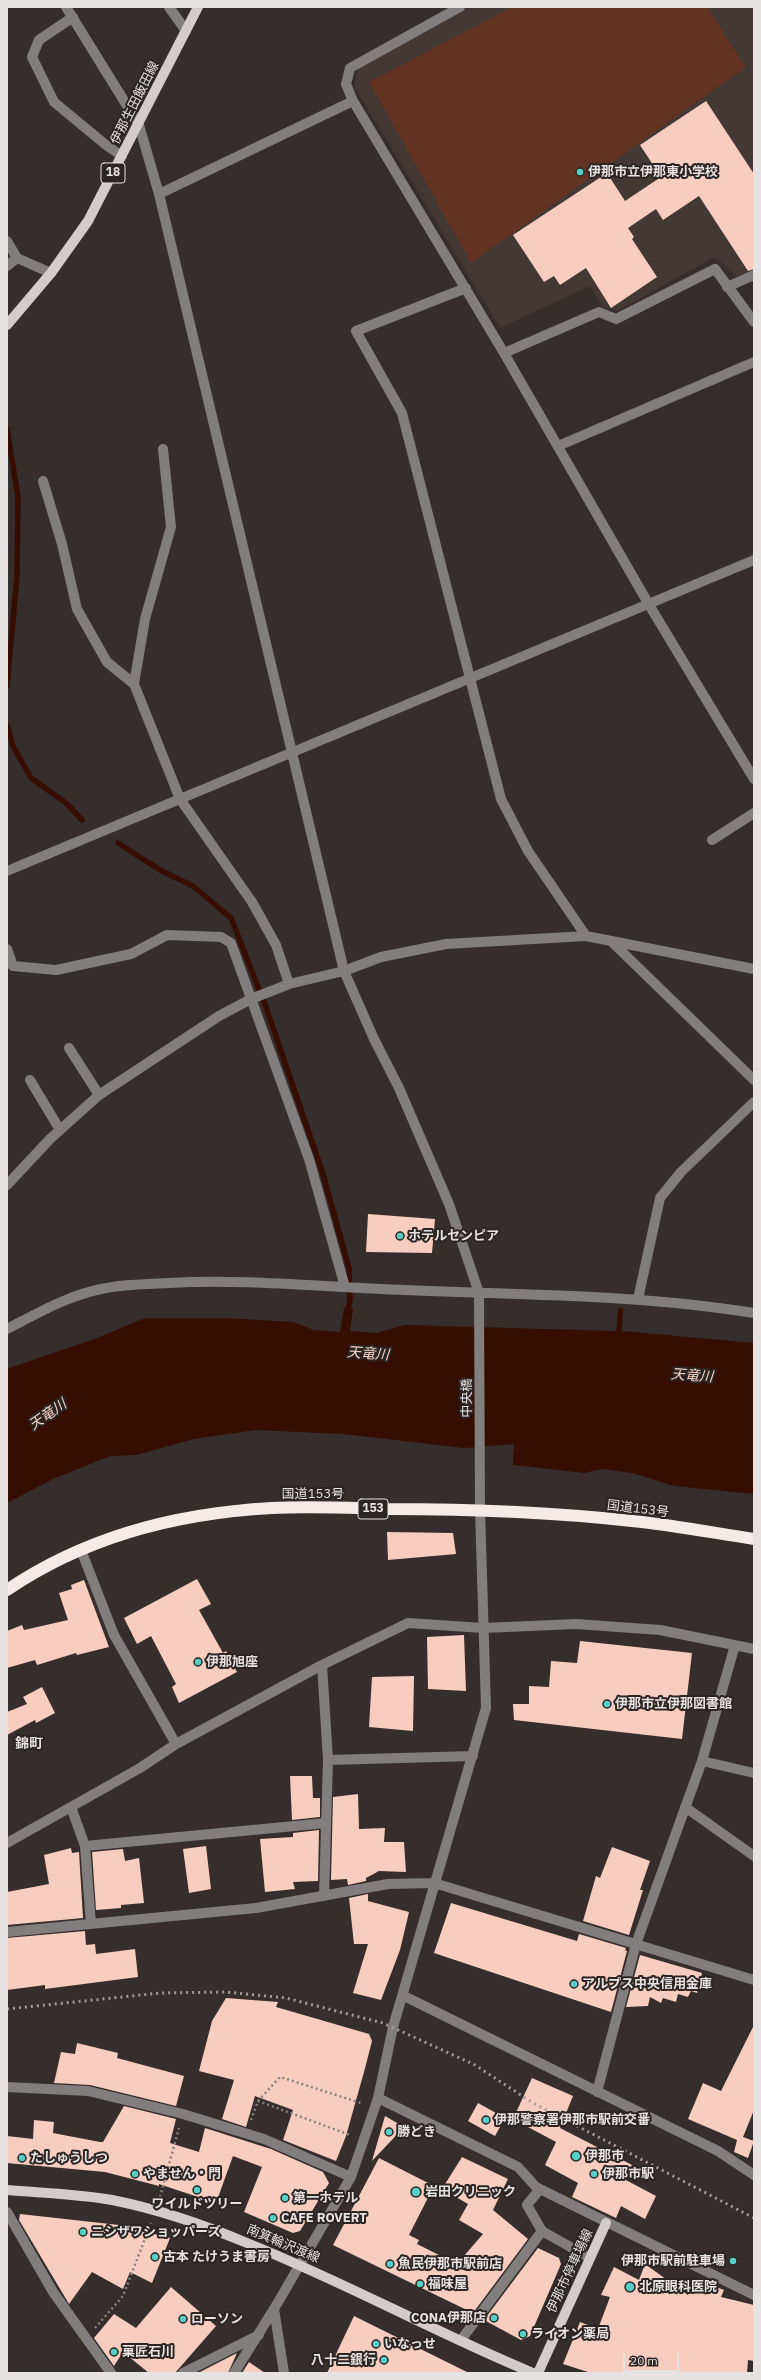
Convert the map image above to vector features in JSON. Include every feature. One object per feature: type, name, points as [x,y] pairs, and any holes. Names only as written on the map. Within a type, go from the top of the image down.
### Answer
[{"type":"highway","name":"国道153号","points":[[7,1590],[81,1550],[124,1533],[161,1522],[272,1508],[480,1509],[634,1521],[754,1539]]},
{"type":"main road","name":"伊那生田飯田線","points":[[7,325],[51,273],[88,220],[139,125],[198,7]]},
{"type":"main road","name":"南箕輪沢渡線","points":[[7,2190],[67,2194],[112,2200],[155,2210],[219,2232],[300,2264],[533,2373]]},
{"type":"main road","name":"伊那市停車場線","points":[[538,2373],[606,2223]]},
{"type":"street","name":"中央橋","points":[[66,7],[139,125],[159,194],[344,971],[374,1039],[399,1088],[449,1204],[479,1297],[480,1509],[486,1708],[473,1756],[434,1883],[404,1996],[393,2027],[378,2098],[351,2177],[331,2214],[259,2335],[234,2373]]},
{"type":"street","points":[[169,7],[186,31]]},
{"type":"street","points":[[460,7],[350,68],[346,84],[353,101],[466,288],[648,603],[754,779]]},
{"type":"street","points":[[73,17],[39,40],[32,57],[54,102],[106,145],[122,156]]},
{"type":"street","points":[[159,194],[353,101]]},
{"type":"street","points":[[7,241],[17,258],[51,273]]},
{"type":"street","points":[[7,266],[17,258]]},
{"type":"street","points":[[504,353],[599,312],[616,319],[715,269],[754,322]]},
{"type":"street","points":[[727,287],[754,275]]},
{"type":"street","points":[[466,288],[356,332],[402,413],[501,799],[528,851],[586,936]]},
{"type":"street","points":[[558,446],[754,362]]},
{"type":"street","points":[[134,684],[145,619],[171,526],[163,449]]},
{"type":"street","points":[[43,481],[62,544],[77,609],[107,662],[134,684],[180,799],[252,902],[276,945],[289,984]]},
{"type":"street","points":[[7,870],[754,560]]},
{"type":"street","points":[[712,840],[754,813]]},
{"type":"street","points":[[7,949],[13,966],[56,970],[132,954],[167,935],[221,937],[231,943],[309,1159],[345,1287]]},
{"type":"street","points":[[7,1185],[60,1130],[99,1095],[219,1016],[250,999],[289,984],[344,971],[381,957],[446,944],[586,936],[754,969]]},
{"type":"street","points":[[611,941],[754,1080]]},
{"type":"street","points":[[69,1048],[99,1095]]},
{"type":"street","points":[[30,1080],[60,1130]]},
{"type":"street","points":[[638,1299],[660,1198],[681,1172],[754,1102]]},
{"type":"street","points":[[7,1329],[69,1297],[102,1289],[135,1284],[243,1282],[345,1287],[479,1297],[638,1299],[754,1313]]},
{"type":"street","points":[[81,1550],[114,1635],[176,1744]]},
{"type":"street","points":[[7,1843],[72,1807],[176,1744],[322,1665],[408,1623],[483,1628],[576,1624],[660,1630],[754,1649]]},
{"type":"street","points":[[597,2092],[636,1944],[702,1761],[734,1645]]},
{"type":"street","points":[[322,1665],[328,1760],[324,1896]]},
{"type":"street","points":[[328,1760],[473,1756]]},
{"type":"street","points":[[702,1761],[754,1773]]},
{"type":"street","points":[[72,1807],[85,1846],[91,1924]]},
{"type":"street","points":[[685,1807],[754,1856]]},
{"type":"street","points":[[85,1846],[326,1823]]},
{"type":"street","points":[[7,1932],[256,1908],[388,1884],[434,1883],[754,1980]]},
{"type":"street","points":[[404,1996],[725,2155],[754,2175]]},
{"type":"street","points":[[7,2087],[88,2091],[182,2114],[246,2133],[351,2177]]},
{"type":"street","points":[[378,2098],[518,2167],[540,2189],[754,2295]]},
{"type":"street","points":[[540,2189],[527,2205],[542,2231],[590,2258]]},
{"type":"street","points":[[7,2212],[53,2292],[85,2339],[111,2373]]},
{"type":"street","points":[[461,2340],[542,2231]]},
{"type":"street","points":[[274,2309],[284,2373]]},
{"type":"street","points":[[183,2373],[259,2335]]},
{"type":"path","points":[[246,2133],[258,2101],[280,2076],[362,2103]]},
{"type":"path","points":[[258,2101],[350,2135]]},
{"type":"path","points":[[160,2197],[182,2114]]},
{"type":"path","points":[[85,2339],[123,2296],[155,2210]]},
{"type":"shaded area","name":"伊那市立伊那東小学校","points":[[470,7],[754,7],[754,269],[737,277],[715,257],[617,311],[603,307],[590,286],[500,328],[354,86],[358,68]]},
{"type":"shaded area","points":[[512,7],[707,7],[746,67],[471,263],[369,82]]},
{"type":"water","name":"天竜川","points":[[344,1308],[353,1309],[350,1331],[376,1333],[405,1325],[616,1331],[618,1308],[623,1308],[622,1331],[754,1343],[754,1494],[674,1486],[632,1473],[602,1469],[585,1473],[513,1465],[514,1444],[464,1448],[343,1434],[255,1430],[194,1439],[136,1455],[110,1456],[53,1479],[7,1503],[7,1369],[97,1338],[145,1318],[224,1318],[294,1322],[313,1330],[340,1332]]},
{"type":"building","points":[[706,101],[754,174],[754,269],[748,271],[699,196],[663,220],[656,209],[628,228],[634,237],[632,239],[657,277],[611,308],[586,268],[560,285],[554,276],[544,282],[513,235],[607,173],[625,201],[661,177],[640,145]]},
{"type":"building","name":"ホテルセンピア","points":[[368,1214],[435,1219],[432,1253],[366,1252]]},
{"type":"building","points":[[387,1532],[453,1533],[456,1554],[388,1560]]},
{"type":"building","name":"伊那旭座","points":[[197,1579],[211,1604],[199,1610],[223,1653],[226,1651],[237,1672],[179,1703],[172,1687],[176,1684],[151,1636],[137,1644],[124,1618]]},
{"type":"building","points":[[84,1580],[109,1647],[77,1655],[76,1653],[37,1665],[35,1660],[7,1668],[7,1631],[22,1625],[24,1630],[68,1620],[59,1593],[72,1589],[71,1585]]},
{"type":"building","points":[[464,1635],[466,1691],[428,1689],[427,1637]]},
{"type":"building","name":"伊那市立伊那図書館","points":[[580,1641],[692,1653],[682,1739],[514,1720],[513,1704],[529,1704],[529,1686],[549,1687],[551,1661],[577,1663]]},
{"type":"building","points":[[414,1676],[413,1731],[369,1727],[372,1677]]},
{"type":"building","points":[[42,1687],[55,1713],[36,1723],[35,1720],[7,1735],[7,1712],[27,1704],[23,1697]]},
{"type":"building","points":[[290,1776],[312,1776],[313,1798],[320,1798],[320,1817],[292,1820]]},
{"type":"building","points":[[358,1794],[359,1829],[385,1828],[384,1842],[404,1842],[406,1872],[379,1871],[366,1878],[366,1881],[348,1885],[347,1879],[331,1880],[333,1797]]},
{"type":"building","points":[[319,1830],[318,1881],[293,1882],[295,1889],[265,1892],[260,1839],[293,1837],[293,1833]]},
{"type":"building","points":[[206,1846],[211,1889],[189,1893],[183,1849]]},
{"type":"building","points":[[612,1847],[650,1861],[640,1890],[643,1890],[629,1935],[583,1921],[596,1876],[600,1878]]},
{"type":"building","points":[[71,1848],[72,1853],[79,1852],[83,1918],[7,1925],[7,1892],[49,1884],[44,1855]]},
{"type":"building","points":[[123,1849],[125,1861],[139,1858],[144,1903],[121,1905],[121,1908],[96,1910],[92,1852]]},
{"type":"building","points":[[368,1894],[368,1901],[409,1912],[400,1950],[381,2000],[353,1993],[368,1944],[354,1944],[349,1898]]},
{"type":"building","name":"アルプス中央信用金庫","points":[[451,1903],[577,1941],[579,1934],[626,1948],[625,1950],[627,1951],[611,2012],[434,1953]]},
{"type":"building","points":[[85,1931],[86,1945],[95,1944],[96,1954],[135,1949],[138,1977],[45,1989],[45,1985],[7,1990],[7,1938]]},
{"type":"building","points":[[640,1955],[702,1973],[697,1993],[691,1991],[688,1997],[678,1994],[676,2002],[663,1998],[661,2003],[650,1997],[648,2006],[626,2007]]},
{"type":"building","points":[[226,1998],[278,2002],[276,2007],[369,2034],[372,2041],[364,2072],[346,2136],[336,2161],[283,2140],[293,2110],[255,2096],[246,2127],[222,2119],[234,2080],[199,2071],[212,2021]]},
{"type":"building","points":[[754,2025],[754,2110],[743,2137],[754,2141],[748,2158],[734,2152],[737,2140],[688,2119],[703,2083],[721,2091]]},
{"type":"building","points":[[77,2043],[118,2053],[117,2058],[184,2076],[176,2106],[90,2085],[54,2083],[61,2052],[75,2054]]},
{"type":"building","points":[[532,2078],[573,2096],[560,2128],[632,2165],[624,2179],[656,2196],[645,2219],[621,2206],[616,2218],[572,2197],[578,2183],[545,2165],[556,2142],[513,2119]]},
{"type":"building","name":"伊那警察署伊那市駅前交番","points":[[478,2103],[505,2118],[495,2136],[468,2121]]},
{"type":"building","points":[[124,2106],[176,2119],[170,2143],[199,2152],[205,2128],[271,2149],[323,2172],[329,2183],[300,2231],[293,2233],[244,2212],[262,2167],[233,2156],[216,2203],[159,2184],[159,2186],[105,2172],[7,2163],[7,2136],[33,2139],[34,2120],[54,2122],[53,2133],[103,2142]]},
{"type":"building","points":[[385,2116],[404,2127],[372,2161]]},
{"type":"building","points":[[462,2157],[508,2179],[493,2210],[528,2239],[473,2313],[333,2245],[379,2158],[434,2186],[409,2235],[419,2240],[417,2244],[457,2264],[483,2234],[459,2220],[468,2204],[442,2189]]},
{"type":"building","points":[[20,2214],[119,2225],[170,2238],[152,2283],[130,2272],[123,2289],[92,2272],[69,2304],[19,2220]]},
{"type":"building","points":[[538,2248],[559,2258],[561,2264],[530,2336],[521,2340],[484,2320]]},
{"type":"building","points":[[645,2264],[688,2295],[694,2278],[724,2290],[721,2297],[754,2305],[754,2361],[748,2360],[747,2373],[667,2373],[656,2370],[655,2373],[591,2373],[563,2364],[580,2322],[598,2329],[610,2297],[601,2295],[614,2267],[639,2280]]},
{"type":"building","points":[[171,2287],[216,2326],[175,2373],[149,2373],[123,2352],[114,2366],[94,2338],[114,2314],[136,2328]]},
{"type":"building","name":"いなっせ","points":[[354,2316],[469,2373],[327,2373]]},
{"type":"building","points":[[237,2353],[228,2373],[198,2373]]},
{"type":"building","points":[[249,2362],[265,2373],[242,2373]]},
{"type":"waterway","points":[[7,429],[18,497],[17,576],[7,686]]},
{"type":"waterway","points":[[7,725],[13,746],[31,778],[66,803],[82,820]]},
{"type":"waterway","points":[[118,843],[160,870],[193,886],[231,918],[266,1007],[323,1174],[349,1268],[350,1299],[347,1316]]},
{"type":"railway","points":[[7,2009],[160,1993],[226,1992],[286,1998],[383,2023],[475,2065],[533,2103],[754,2218]]},
{"type":"place","name":"伊那市立伊那東小学校","points":[[580,172]]},
{"type":"place","name":"ホテルセンピア","points":[[400,1236]]},
{"type":"place","name":"伊那旭座","points":[[198,1662]]},
{"type":"place","name":"伊那市立伊那図書館","points":[[607,1704]]},
{"type":"place","name":"アルプス中央信用金庫","points":[[574,1984]]},
{"type":"place","name":"伊那警察署伊那市駅前交番","points":[[486,2120]]},
{"type":"place","name":"勝どき","points":[[389,2132]]},
{"type":"place","name":"伊那市","points":[[576,2156]]},
{"type":"place","name":"たしゅうしつ","points":[[22,2158]]},
{"type":"place","name":"やません・門","points":[[135,2174]]},
{"type":"place","name":"伊那市駅","points":[[594,2174]]},
{"type":"place","name":"ワイルドツリー","points":[[197,2190]]},
{"type":"place","name":"岩田クリニック","points":[[416,2192]]},
{"type":"place","name":"第一ホテル","points":[[285,2198]]},
{"type":"place","name":"CAFE ROVERT","points":[[273,2218]]},
{"type":"place","name":"ニシザワショッパーズ","points":[[83,2232]]},
{"type":"place","name":"古本 たけうま書房","points":[[155,2257]]},
{"type":"place","name":"伊那市駅前駐車場","points":[[733,2261]]},
{"type":"place","name":"魚民伊那市駅前店","points":[[390,2264]]},
{"type":"place","name":"福味屋","points":[[420,2284]]},
{"type":"place","name":"北原眼科医院","points":[[630,2287]]},
{"type":"place","name":"CONA伊那店","points":[[494,2318]]},
{"type":"place","name":"ローソン","points":[[183,2319]]},
{"type":"place","name":"ライオン薬局","points":[[523,2334]]},
{"type":"place","name":"いなっせ","points":[[376,2344]]},
{"type":"place","name":"菓匠石川","points":[[114,2352]]},
{"type":"place","name":"八十二銀行","points":[[384,2360]]},
{"type":"district","name":"錦町","points":[[29,1744]]}]
